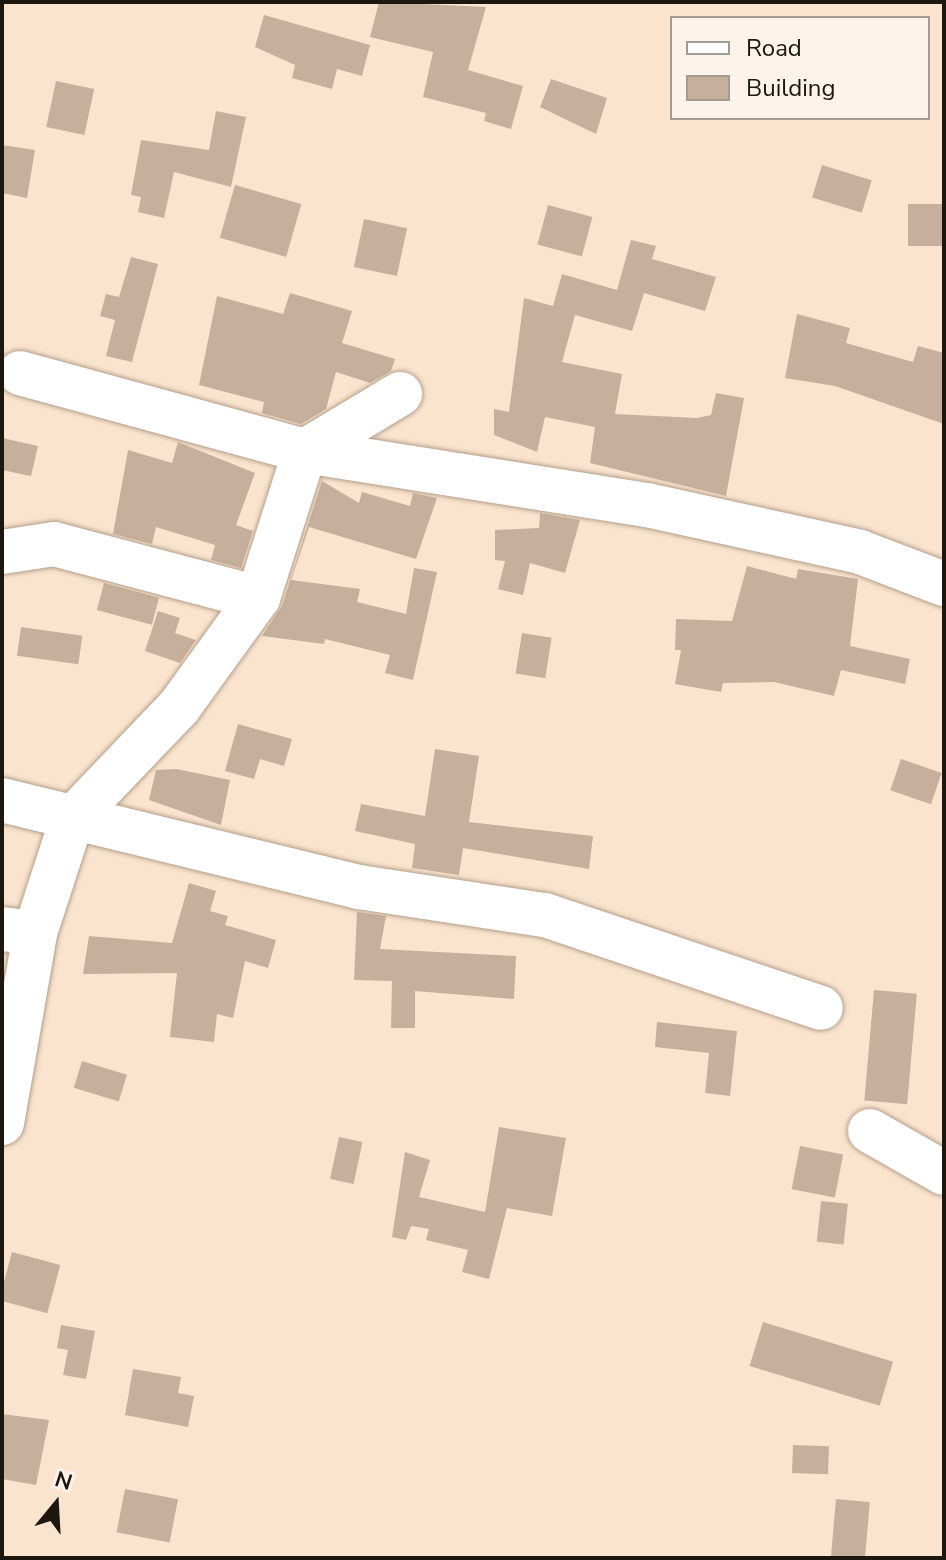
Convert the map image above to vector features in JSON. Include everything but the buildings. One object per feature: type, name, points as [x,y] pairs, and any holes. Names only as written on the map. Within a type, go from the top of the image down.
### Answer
[{"type":"street","points":[[20,373],[305,451],[647,505],[860,552],[944,584]]},
{"type":"street","points":[[2,1123],[19,931],[72,819],[179,707],[258,598],[305,451],[400,394]]},
{"type":"street","points":[[2,552],[54,544],[258,598]]},
{"type":"street","points":[[2,800],[359,887],[545,915],[821,1008]]},
{"type":"street","points":[[870,1131],[944,1173]]}]
